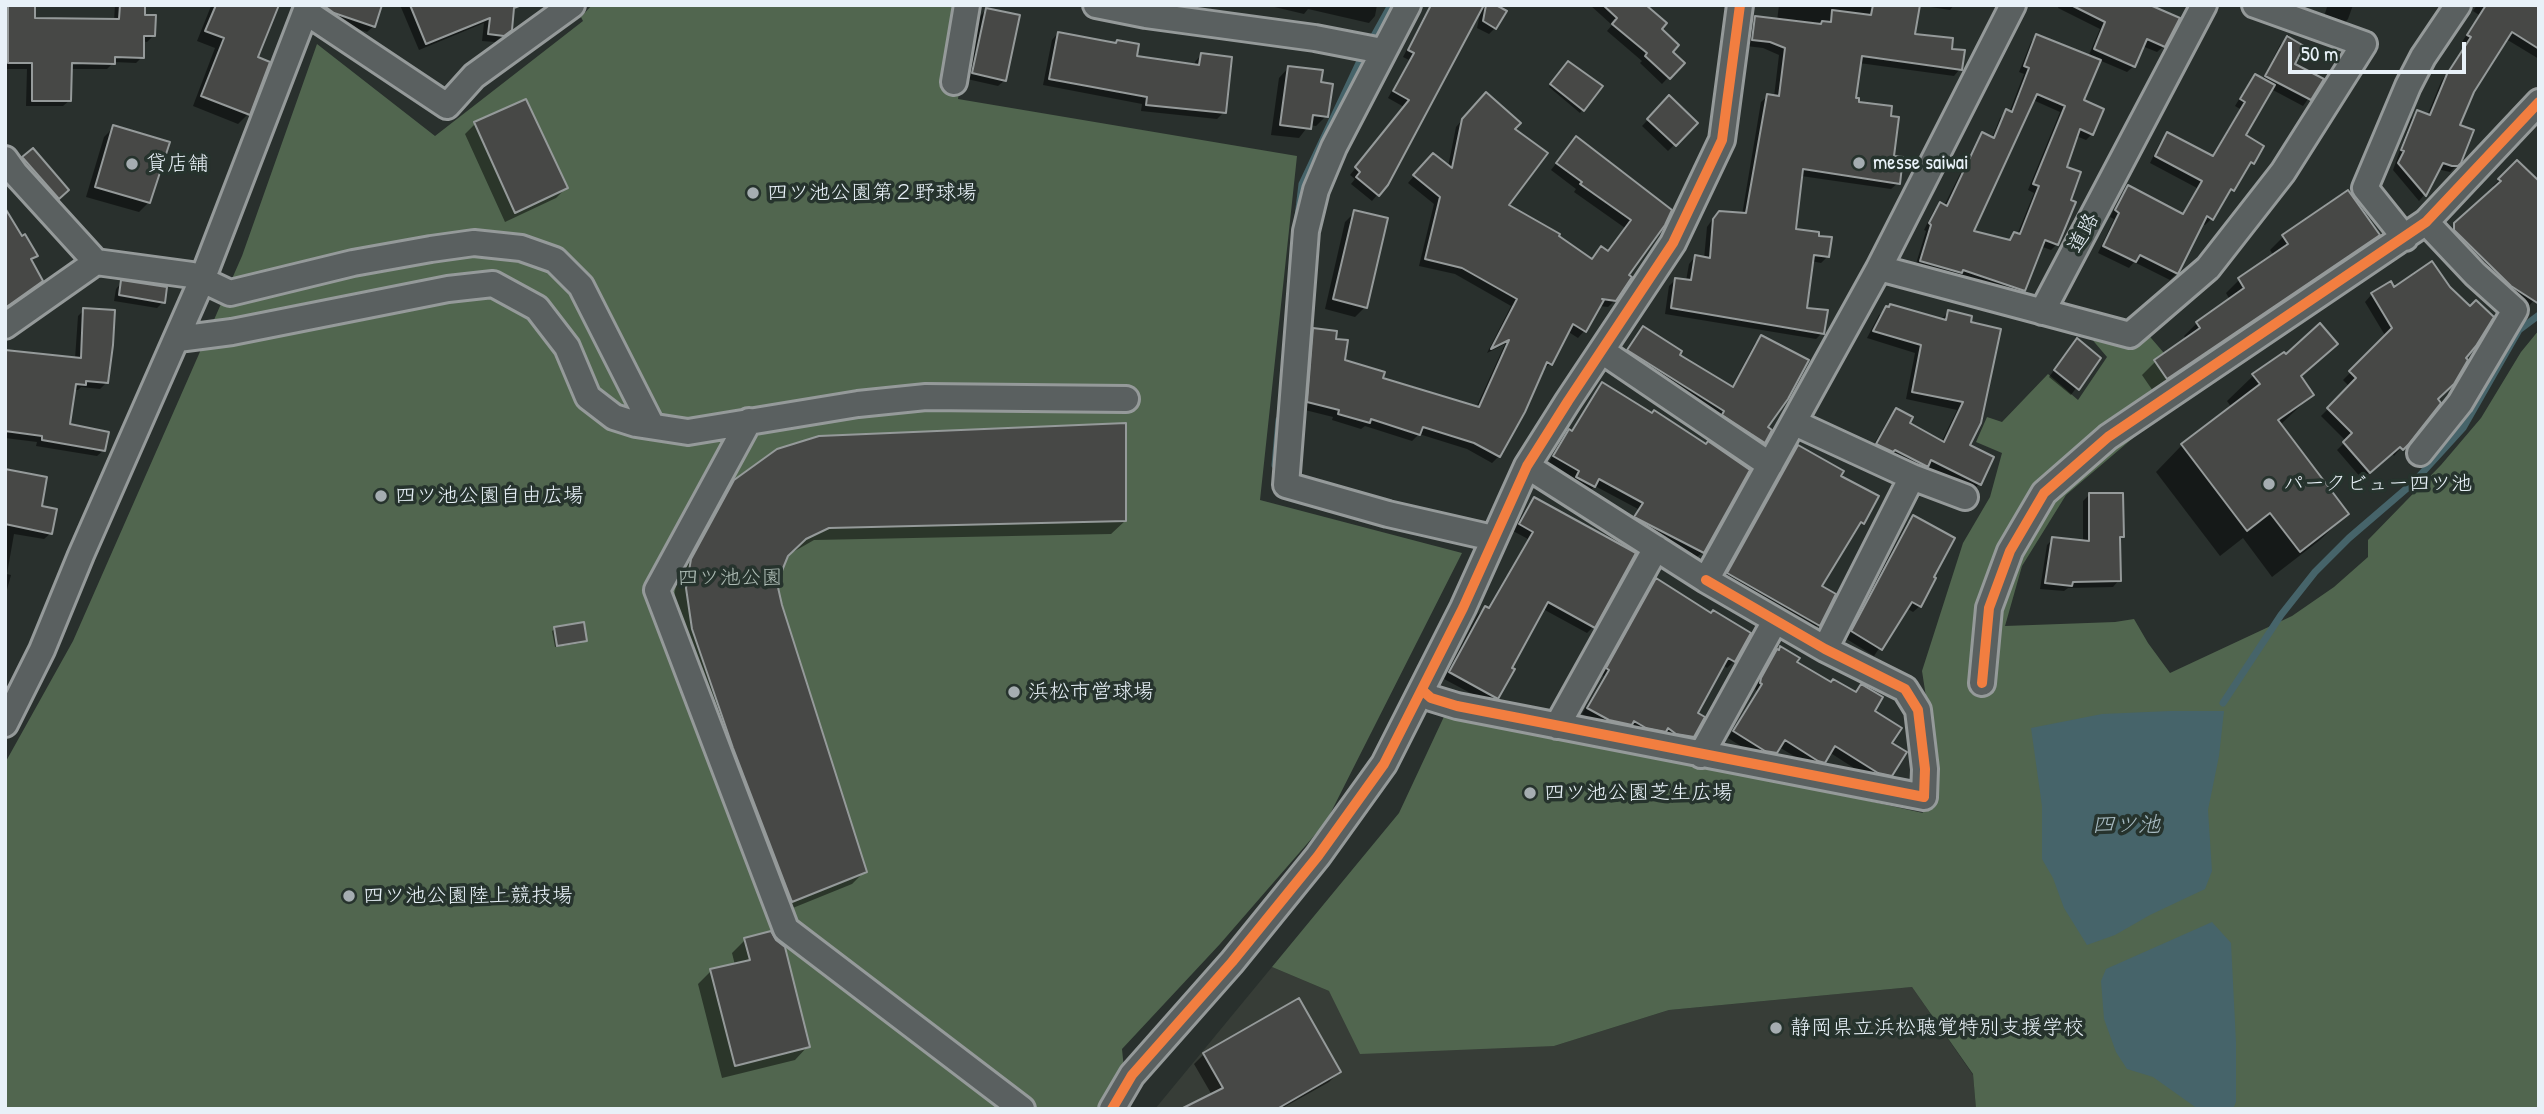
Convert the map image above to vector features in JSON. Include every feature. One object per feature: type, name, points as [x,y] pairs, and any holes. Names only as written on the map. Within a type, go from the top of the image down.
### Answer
[{"type":"street","points":[[5,724],[42,650],[80,555],[202,280],[307,8],[447,106],[474,76],[572,5]]},
{"type":"street","points":[[954,82],[967,5]]},
{"type":"street","points":[[1096,5],[1372,49]]},
{"type":"street","points":[[1408,5],[1372,49],[1315,190],[1308,220],[1286,485],[1388,514],[1493,538]]},
{"type":"street","points":[[1112,1109],[1132,1075],[1232,962],[1318,856],[1384,764],[1463,608],[1527,466],[1673,243],[1722,140],[1740,5]]},
{"type":"street","points":[[1706,580],[1879,268],[2013,5]]},
{"type":"street","name":"道路","points":[[2042,312],[2204,5]]},
{"type":"street","points":[[1879,268],[2130,335],[2208,268],[2283,172],[2364,44],[2255,5]]},
{"type":"street","points":[[2405,238],[2365,188],[2423,57],[2458,5]]},
{"type":"street","points":[[1982,683],[1989,608],[2010,551],[2044,493],[2129,422],[2426,222],[2539,102]]},
{"type":"street","points":[[5,159],[96,262],[192,275],[230,293],[354,263],[474,243],[521,248],[555,260],[581,286],[652,426]]},
{"type":"street","points":[[2420,453],[2460,403],[2515,310],[2475,274],[2426,222]]},
{"type":"street","points":[[5,326],[96,262]]},
{"type":"street","points":[[177,339],[232,332],[448,289],[493,284],[537,308],[567,347],[588,397],[614,417],[636,424],[688,432],[858,404],[926,397],[1126,399]]},
{"type":"street","points":[[1602,351],[1770,466]]},
{"type":"street","points":[[749,421],[657,590],[786,929],[1021,1109]]},
{"type":"street","points":[[1795,423],[1912,477],[1965,497]]},
{"type":"street","points":[[1422,690],[1431,698],[1457,706],[1924,797],[1925,769],[1918,710],[1905,689],[1825,649],[1706,580],[1527,466]]},
{"type":"street","points":[[1825,649],[1912,477]]},
{"type":"street","points":[[1557,726],[1656,548]]},
{"type":"street","points":[[1701,755],[1776,621]]},
{"type":"shaded area","name":"静岡県立浜松聴覚特別支援学校","points":[[1272,967],[1329,991],[1554,1046],[1669,1010],[1912,987],[1973,1075],[1976,1109],[1155,1109]]},
{"type":"green space","name":"四ツ池公園","points":[[592,5],[972,5],[958,99],[1297,156],[1260,500],[1462,553],[1326,822],[1220,944],[1122,1049],[1128,1109],[5,1109],[5,763],[73,641],[242,256],[317,44],[435,136],[583,21],[581,17]]},
{"type":"green space","points":[[2539,330],[2539,1109],[1976,1109],[1973,1074],[1912,987],[1669,1010],[1554,1046],[1360,1054],[1329,991],[1272,967],[1399,813],[1448,708],[1923,813],[1916,796],[1928,710],[1922,671],[1963,543],[1990,497],[2002,453],[1976,442],[1987,417],[2002,422],[2048,374],[2078,400],[2107,357],[2090,337],[2126,349],[2145,331],[2195,389],[2066,495],[2022,566],[2005,626],[2134,619],[2170,673],[2292,616],[2334,587],[2368,557],[2368,540],[2441,465],[2481,418],[2521,352]]},
{"type":"water","name":"四ツ池","points":[[2224,711],[2219,756],[2208,810],[2212,871],[2205,889],[2115,935],[2087,945],[2064,908],[2053,878],[2042,859],[2042,806],[2031,728],[2102,714]]},
{"type":"water","points":[[2212,922],[2231,943],[2236,1042],[2236,1102],[2233,1109],[2198,1109],[2153,1077],[2127,1069],[2116,1052],[2104,1019],[2101,981],[2106,969]]},
{"type":"building","points":[[120,5],[145,5],[145,15],[156,15],[155,36],[144,36],[144,58],[115,57],[115,64],[72,63],[71,101],[32,101],[32,63],[8,63],[8,6],[35,6],[35,18],[119,19]]},
{"type":"building","points":[[216,5],[279,5],[258,57],[270,62],[250,115],[201,96],[224,38],[205,31]]},
{"type":"building","points":[[323,5],[382,5],[375,27],[334,13]]},
{"type":"building","points":[[410,5],[519,6],[514,8],[512,30],[504,36],[488,34],[490,18],[426,44]]},
{"type":"building","points":[[1431,5],[1484,5],[1388,185],[1379,196],[1356,177],[1360,172],[1355,167],[1409,100],[1393,91],[1414,53],[1408,50]]},
{"type":"building","points":[[1486,5],[1496,5],[1507,11],[1496,29],[1483,21]]},
{"type":"building","points":[[1603,5],[1646,5],[1667,23],[1662,29],[1679,45],[1673,52],[1685,63],[1670,79],[1645,56],[1647,53],[1612,24],[1617,18]]},
{"type":"building","points":[[1873,5],[1920,5],[1915,34],[1953,38],[1952,49],[1965,50],[1962,70],[1862,56],[1856,98],[1859,98],[1859,102],[1892,106],[1891,116],[1899,117],[1894,156],[1903,157],[1900,184],[1803,169],[1796,229],[1832,237],[1829,257],[1814,255],[1807,308],[1828,310],[1824,334],[1671,308],[1675,278],[1691,280],[1695,255],[1710,258],[1713,219],[1719,211],[1746,213],[1767,94],[1779,96],[1785,48],[1770,42],[1752,40],[1755,16],[1821,24],[1822,21],[1831,22],[1832,10],[1871,15]]},
{"type":"building","points":[[2071,5],[2150,5],[2180,18],[2165,47],[2147,39],[2135,67],[2094,49],[2105,22]]},
{"type":"building","points":[[2486,5],[2539,5],[2539,49],[2512,32],[2474,92],[2460,125],[2474,130],[2461,163],[2452,166],[2443,163],[2426,196],[2398,163],[2404,151],[2401,150],[2417,110],[2430,115],[2447,74],[2471,37],[2467,35]]},
{"type":"building","points":[[986,8],[1020,15],[1006,81],[972,73]]},
{"type":"building","points":[[1058,32],[1116,43],[1117,40],[1139,44],[1137,56],[1199,65],[1201,53],[1232,57],[1226,113],[1146,105],[1147,97],[1049,79]]},
{"type":"building","points":[[2036,34],[2101,60],[2084,100],[2104,109],[2093,135],[2080,129],[2067,167],[2081,172],[2071,200],[2076,202],[2058,245],[2045,240],[2025,291],[1963,270],[1962,273],[1920,261],[1931,225],[1929,223],[1940,202],[1947,206],[1982,132],[1994,138],[2006,109],[2012,112],[2029,68],[2024,66]],"holes":[[[2037,94],[2065,106],[2033,184],[2039,186],[2020,234],[2014,232],[2010,240],[1974,231]]]},
{"type":"building","points":[[2287,36],[2304,46],[2295,64],[2324,79],[2311,100],[2265,76]]},
{"type":"building","points":[[1568,61],[1603,86],[1584,111],[1550,84]]},
{"type":"building","points":[[1288,66],[1323,70],[1321,82],[1333,84],[1328,117],[1313,115],[1311,129],[1280,125]]},
{"type":"building","points":[[2255,74],[2275,85],[2246,135],[2264,146],[2234,191],[2231,189],[2213,220],[2207,216],[2178,274],[2140,255],[2136,262],[2103,246],[2119,213],[2115,210],[2128,185],[2183,214],[2202,181],[2155,156],[2167,132],[2213,156],[2245,102],[2240,99]]},
{"type":"building","points":[[1486,92],[1521,123],[1515,129],[1548,153],[1509,205],[1560,234],[1559,236],[1592,259],[1601,246],[1608,251],[1631,220],[1580,184],[1582,182],[1556,163],[1576,136],[1672,210],[1665,225],[1629,275],[1632,277],[1616,301],[1602,299],[1604,300],[1586,332],[1573,324],[1552,365],[1547,362],[1525,412],[1500,457],[1474,443],[1423,427],[1420,435],[1371,419],[1370,423],[1338,414],[1339,410],[1307,402],[1313,328],[1337,331],[1336,339],[1348,340],[1345,360],[1385,372],[1383,378],[1479,407],[1509,340],[1491,349],[1517,299],[1462,268],[1425,259],[1440,197],[1413,175],[1433,153],[1452,168],[1462,119]]},
{"type":"building","points":[[1669,95],[1698,123],[1676,146],[1647,119]]},
{"type":"building","points":[[526,99],[568,188],[515,213],[474,122]]},
{"type":"building","name":"貸店舗","points":[[113,125],[170,142],[150,203],[95,187]]},
{"type":"building","points":[[33,148],[69,190],[59,199],[22,157]]},
{"type":"building","points":[[2517,160],[2539,181],[2539,304],[2511,286],[2454,230],[2454,223],[2501,181],[2498,179]]},
{"type":"building","points":[[2348,190],[2380,235],[2167,379],[2154,360],[2200,328],[2196,322],[2244,288],[2238,278],[2288,244],[2282,235]]},
{"type":"building","points":[[5,208],[38,256],[31,259],[43,281],[5,308]]},
{"type":"building","points":[[1354,210],[1388,218],[1367,308],[1333,299]]},
{"type":"building","points":[[2432,261],[2450,287],[2470,306],[2476,300],[2494,317],[2466,358],[2468,360],[2454,384],[2438,399],[2441,403],[2408,445],[2403,450],[2400,447],[2370,473],[2343,442],[2352,433],[2327,408],[2356,378],[2349,371],[2392,328],[2371,293],[2391,281],[2394,287]]},
{"type":"building","points":[[121,280],[167,287],[165,303],[119,295]]},
{"type":"building","points":[[1890,304],[1946,320],[1948,310],[1972,316],[1971,322],[2001,329],[1981,423],[1970,445],[1994,457],[1981,485],[1931,460],[1928,467],[1895,450],[1893,452],[1876,444],[1896,408],[1913,417],[1910,423],[1944,442],[1963,402],[1912,392],[1921,345],[1873,331],[1886,306],[1889,307]]},
{"type":"building","points":[[83,308],[115,310],[108,383],[86,381],[86,385],[76,384],[70,424],[109,432],[105,451],[42,440],[42,436],[5,431],[5,350],[81,358]]},
{"type":"building","name":"パークビュー四ツ池","points":[[2320,323],[2338,344],[2301,376],[2314,395],[2278,420],[2349,514],[2300,552],[2270,513],[2247,531],[2181,444],[2260,384],[2252,374],[2284,352],[2286,354]]},
{"type":"building","points":[[1643,326],[1682,351],[1680,355],[1733,387],[1761,335],[1809,360],[1788,399],[1768,427],[1772,430],[1765,443],[1722,415],[1724,411],[1627,350]]},
{"type":"building","points":[[2077,338],[2101,358],[2079,390],[2054,370]]},
{"type":"building","points":[[1602,382],[1652,413],[1654,410],[1706,444],[1708,441],[1750,470],[1704,553],[1634,517],[1643,503],[1599,479],[1595,487],[1576,477],[1579,471],[1553,456]]},
{"type":"building","points":[[1126,423],[1126,521],[829,528],[806,539],[788,556],[777,583],[782,605],[867,872],[792,902],[733,748],[692,629],[686,588],[691,559],[734,480],[777,449],[819,436]]},
{"type":"building","points":[[1798,445],[1844,471],[1841,476],[1879,496],[1864,524],[1861,522],[1822,586],[1836,594],[1820,626],[1727,573]]},
{"type":"building","points":[[5,469],[47,477],[42,506],[57,509],[52,534],[5,524]]},
{"type":"building","points":[[2089,493],[2123,493],[2121,581],[2073,582],[2072,586],[2045,583],[2052,537],[2089,541]]},
{"type":"building","points":[[1534,497],[1636,553],[1595,628],[1548,602],[1498,699],[1449,672],[1485,606],[1489,608],[1533,532],[1519,524]]},
{"type":"building","points":[[1913,515],[1955,538],[1921,607],[1912,602],[1882,650],[1851,631]]},
{"type":"building","points":[[1656,578],[1711,613],[1713,610],[1751,633],[1735,662],[1728,658],[1698,713],[1705,717],[1694,737],[1676,734],[1668,728],[1666,732],[1646,728],[1634,721],[1632,725],[1609,720],[1587,708]]},
{"type":"building","points":[[584,622],[587,641],[557,646],[554,627]]},
{"type":"building","points":[[1780,646],[1800,658],[1797,662],[1831,682],[1833,679],[1856,692],[1861,684],[1883,697],[1875,711],[1902,728],[1892,743],[1907,752],[1892,776],[1878,773],[1835,746],[1825,763],[1785,740],[1777,753],[1765,751],[1733,731],[1762,684],[1761,678]]},
{"type":"building","points":[[771,931],[776,940],[785,947],[810,1047],[735,1066],[710,969],[750,960],[744,938]]},
{"type":"building","points":[[1299,998],[1341,1072],[1277,1109],[1181,1109],[1223,1088],[1203,1053]]},
{"type":"waterway","points":[[1298,217],[1302,184],[1359,63],[1391,5]]},
{"type":"waterway","points":[[2223,703],[2281,615],[2315,572],[2349,538],[2413,483],[2463,428],[2519,330],[2539,315]]},
{"type":"waterway","points":[[1275,465],[1279,420]]},
{"type":"cycle path","points":[[1112,1109],[1132,1075],[1232,962],[1318,856],[1384,764],[1463,608],[1527,466],[1673,243],[1722,140],[1740,5]]},
{"type":"cycle path","points":[[1982,683],[1989,608],[2010,551],[2044,493],[2108,437],[2426,222],[2539,102]]},
{"type":"cycle path","points":[[1422,690],[1431,698],[1457,706],[1924,797],[1925,769],[1918,710],[1905,689],[1825,649],[1706,580]]},
{"type":"place","name":"messe saiwai","points":[[1859,163]]},
{"type":"place","name":"貸店舗","points":[[132,164]]},
{"type":"place","name":"四ツ池公園第２野球場","points":[[753,193]]},
{"type":"place","name":"パークビュー四ツ池","points":[[2269,484]]},
{"type":"place","name":"四ツ池公園自由広場","points":[[381,496]]},
{"type":"place","name":"浜松市営球場","points":[[1014,692]]},
{"type":"place","name":"四ツ池公園芝生広場","points":[[1530,793]]},
{"type":"place","name":"四ツ池公園陸上競技場","points":[[349,896]]},
{"type":"place","name":"静岡県立浜松聴覚特別支援学校","points":[[1776,1028]]}]
